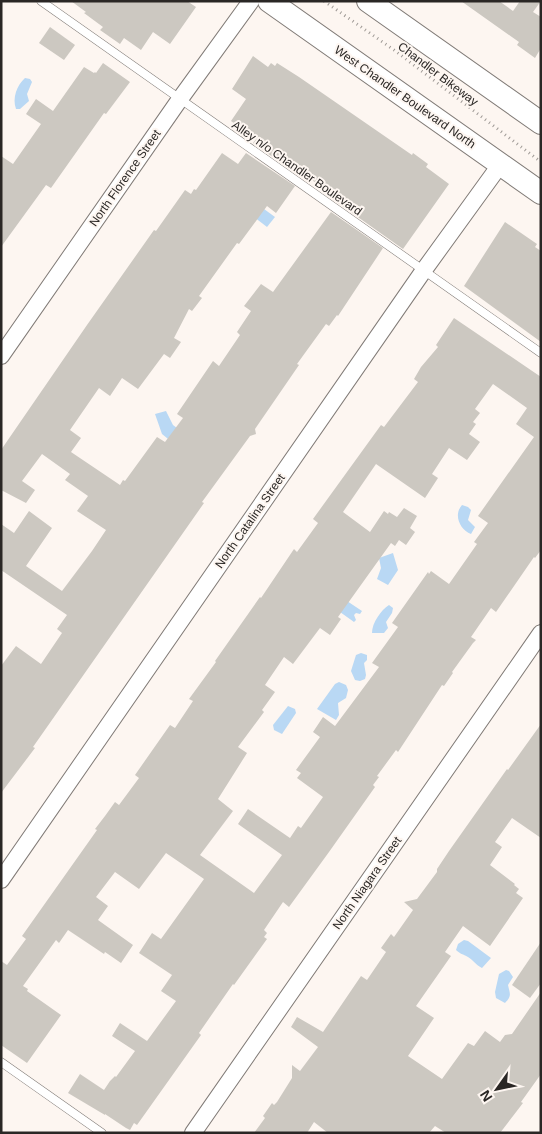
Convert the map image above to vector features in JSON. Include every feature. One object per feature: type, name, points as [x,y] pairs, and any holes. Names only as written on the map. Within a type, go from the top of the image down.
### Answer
[{"type":"main road","name":"West Chandler Boulevard North","points":[[269,1],[541,193]]},
{"type":"main road","points":[[368,1],[539,118]]},
{"type":"street","name":"North Florence Street","points":[[1,356],[180,99],[251,1]]},
{"type":"street","name":"North Catalina Street","points":[[1,880],[424,270],[500,165]]},
{"type":"street","name":"North Niagara Street","points":[[193,1133],[541,633]]},
{"type":"lane","name":"Alley n/o Chandler Boulevard","points":[[41,1],[541,353]]},
{"type":"lane","points":[[1,1062],[102,1133]]},
{"type":"path","name":"Chandler Bikeway","points":[[324,1],[394,50],[541,162]]},
{"type":"water","points":[[25,78],[30,79],[32,82],[27,94],[29,101],[20,109],[16,109],[16,92]]},
{"type":"water","points":[[253,201],[275,217],[267,227],[246,211]]},
{"type":"water","points":[[166,411],[173,425],[181,431],[173,443],[162,434],[155,414]]},
{"type":"water","points":[[462,505],[471,510],[468,520],[475,527],[471,534],[459,522],[458,513]]},
{"type":"water","points":[[393,553],[398,570],[388,585],[377,579],[381,568],[379,558]]},
{"type":"water","points":[[341,597],[362,611],[360,614],[356,613],[354,615],[356,620],[354,622],[333,607]]},
{"type":"water","points":[[389,605],[393,608],[386,622],[388,628],[384,633],[372,633],[378,617]]},
{"type":"water","points":[[361,653],[367,655],[367,660],[364,663],[365,679],[360,681],[355,680],[351,671],[356,655]]},
{"type":"water","points":[[339,682],[346,685],[348,690],[346,698],[338,703],[339,715],[336,720],[317,709],[335,684]]},
{"type":"water","points":[[288,706],[295,709],[296,713],[282,734],[274,730],[273,725]]},
{"type":"water","points":[[464,940],[491,958],[482,968],[456,950],[458,944]]},
{"type":"water","points":[[506,970],[513,977],[508,985],[510,997],[505,1003],[496,998],[495,992],[499,974]]},
{"type":"building","points":[[71,1],[187,1],[196,7],[170,44],[153,32],[141,50],[124,38],[120,44],[100,30],[103,27]]},
{"type":"building","points":[[461,1],[499,1],[513,11],[520,1],[541,1],[533,12],[541,17],[541,48],[535,58],[517,45],[519,42]]},
{"type":"building","points":[[50,27],[75,45],[64,60],[39,43]]},
{"type":"building","points":[[253,56],[268,67],[271,63],[275,66],[277,63],[299,77],[412,155],[413,153],[428,164],[426,167],[449,184],[403,249],[338,203],[341,200],[303,174],[301,177],[253,143],[256,139],[231,121],[246,99],[232,89]]},
{"type":"building","points":[[103,63],[130,82],[106,114],[104,113],[51,188],[46,185],[1,247],[1,156],[13,164],[41,124],[26,114],[36,99],[53,111],[84,67],[96,73]]},
{"type":"building","points":[[222,153],[238,164],[246,153],[295,186],[276,213],[267,206],[239,244],[237,243],[199,296],[202,298],[192,311],[189,309],[174,338],[181,342],[170,358],[164,354],[138,389],[122,378],[110,396],[99,388],[70,430],[81,438],[71,452],[120,485],[123,480],[125,481],[157,437],[165,442],[183,418],[177,414],[213,361],[219,366],[240,335],[237,332],[251,311],[244,306],[261,284],[273,292],[331,212],[383,248],[338,316],[329,326],[326,324],[297,364],[299,365],[255,429],[256,434],[250,436],[202,502],[204,503],[33,747],[35,748],[1,793],[1,666],[16,646],[41,664],[62,633],[57,629],[67,615],[1,570],[1,524],[14,533],[29,511],[52,528],[26,566],[62,591],[106,530],[77,511],[88,496],[65,480],[70,474],[42,454],[22,481],[35,490],[26,503],[1,490],[1,450],[154,230],[156,231],[185,190],[191,194],[194,189],[196,190]]},
{"type":"building","points":[[505,222],[537,244],[535,247],[541,251],[541,342],[464,286]]},
{"type":"building","points":[[454,318],[541,377],[541,550],[534,557],[496,612],[491,608],[471,637],[476,640],[444,686],[442,685],[398,752],[396,750],[377,776],[379,777],[373,785],[375,787],[289,907],[283,902],[264,930],[267,933],[264,937],[267,939],[233,984],[199,1033],[201,1035],[137,1125],[134,1123],[130,1130],[68,1093],[80,1074],[104,1090],[135,1051],[112,1036],[120,1023],[147,1041],[176,1001],[161,991],[172,975],[139,953],[152,933],[161,939],[204,879],[166,853],[139,889],[115,872],[96,897],[108,906],[98,920],[133,945],[121,963],[68,930],[59,943],[56,940],[23,986],[28,989],[27,991],[61,1015],[27,1063],[1,1045],[1,961],[7,965],[26,939],[22,936],[97,830],[95,829],[115,802],[119,805],[139,778],[135,775],[170,725],[175,728],[193,701],[189,699],[215,661],[294,549],[297,552],[318,523],[313,519],[381,425],[384,427],[418,382],[414,379],[421,367],[438,347],[436,345]],"holes":[[[493,384],[527,408],[516,424],[534,437],[478,516],[488,523],[474,542],[477,544],[449,584],[431,571],[429,574],[428,572],[392,623],[398,627],[372,663],[379,667],[335,726],[323,717],[313,732],[320,737],[296,770],[301,773],[297,778],[323,797],[301,828],[298,826],[290,838],[248,809],[238,824],[282,855],[254,893],[200,855],[233,811],[218,799],[247,753],[238,747],[264,712],[262,710],[275,692],[265,685],[284,657],[293,664],[320,628],[330,635],[341,619],[338,617],[391,543],[395,546],[399,540],[406,545],[415,532],[410,528],[417,516],[404,508],[397,517],[384,511],[370,532],[343,512],[376,464],[425,498],[438,478],[432,474],[449,448],[467,460],[480,442],[469,434],[476,424],[473,422],[480,413],[475,409]]]},
{"type":"building","points":[[541,724],[541,838],[512,818],[495,842],[502,847],[490,865],[515,884],[519,889],[516,893],[523,898],[490,946],[463,926],[445,952],[451,956],[416,1006],[434,1018],[408,1056],[442,1079],[468,1043],[474,1046],[485,1031],[500,1042],[505,1035],[512,1034],[541,992],[541,1074],[521,1102],[523,1103],[500,1133],[446,1133],[435,1126],[429,1133],[328,1133],[314,1122],[307,1133],[254,1133],[265,1118],[263,1116],[272,1103],[274,1105],[277,1102],[292,1078],[292,1065],[300,1071],[318,1047],[291,1027],[297,1017],[323,1032],[361,976],[367,980],[386,952],[381,948],[391,934],[394,937],[413,910],[404,902],[417,899],[507,769]]},
{"type":"building","points":[[541,942],[541,983],[530,998],[512,985]]}]
